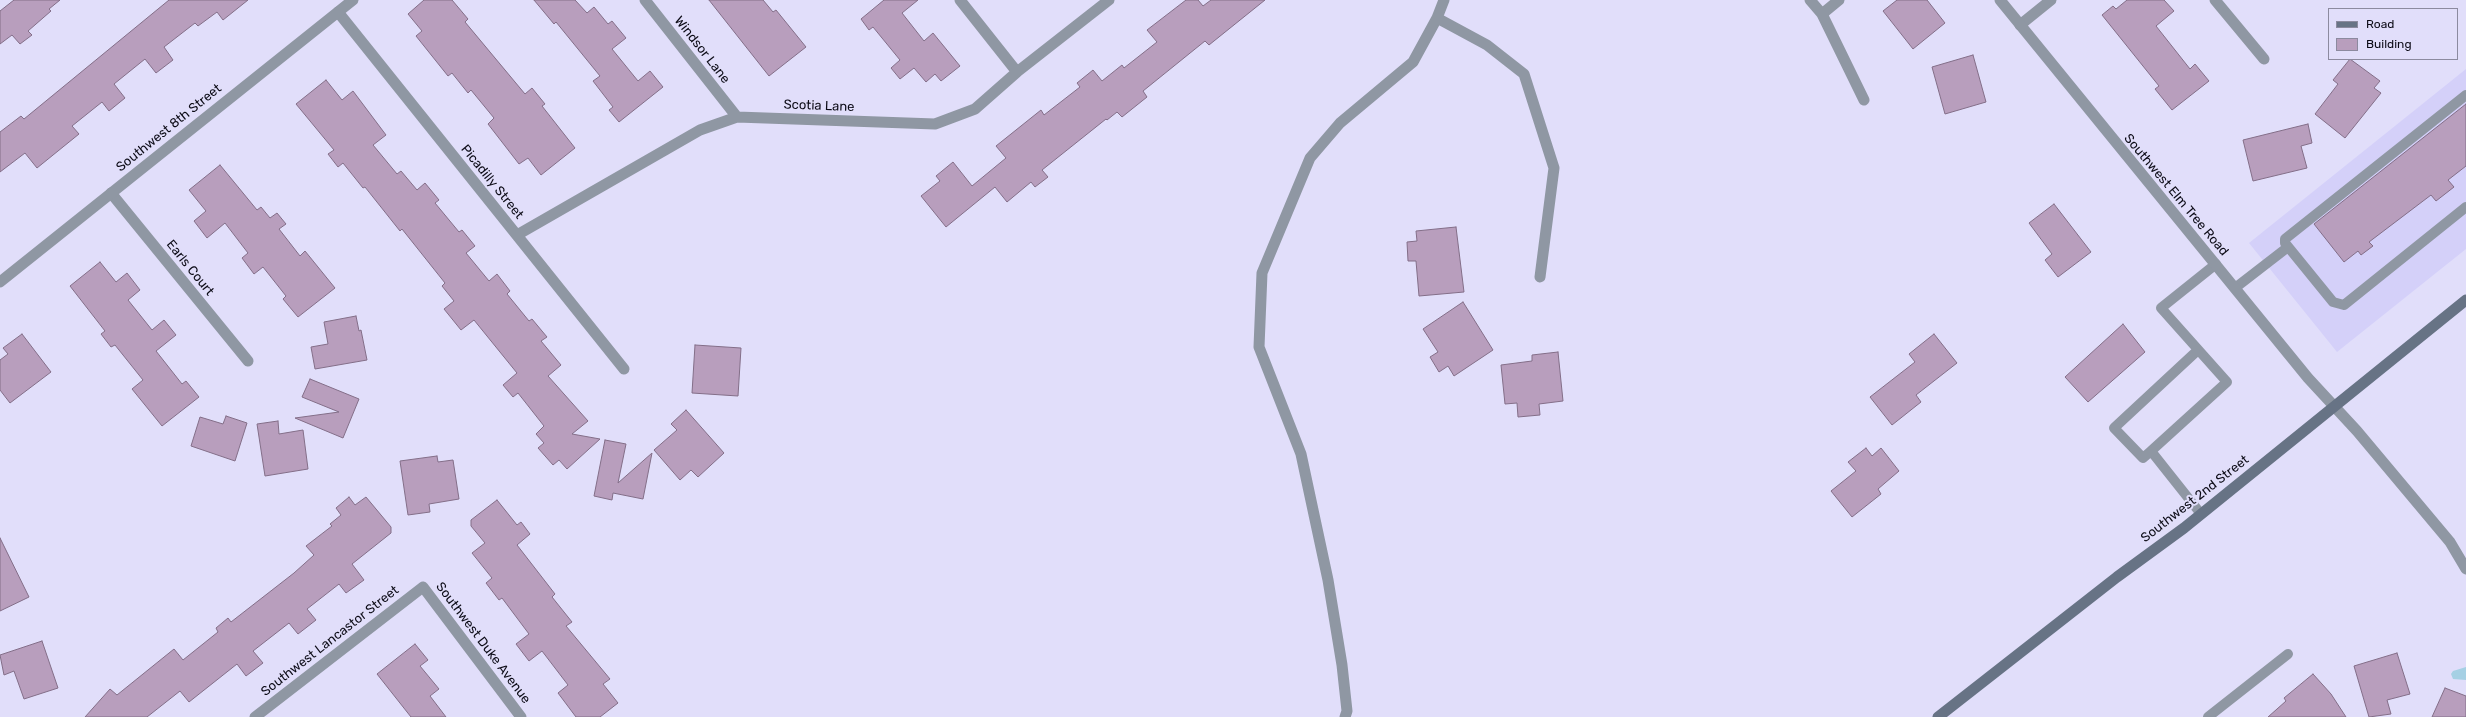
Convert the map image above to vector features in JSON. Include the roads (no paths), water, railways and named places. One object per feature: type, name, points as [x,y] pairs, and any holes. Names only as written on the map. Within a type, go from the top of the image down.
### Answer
[{"type":"main road","name":"Southwest 2nd Street","points":[[1938,717],[2117,576],[2201,514],[2466,300]]},
{"type":"street","name":"Southwest 8th Street","points":[[1,281],[353,0]]},
{"type":"street","name":"Windsor Lane","points":[[645,0],[737,117]]},
{"type":"street","points":[[960,0],[1017,72]]},
{"type":"street","name":"Scotia Lane","points":[[517,235],[700,130],[737,117],[935,124],[975,110],[1017,72],[1109,0]]},
{"type":"street","points":[[1345,717],[1347,711],[1342,665],[1328,580],[1301,454],[1259,347],[1262,273],[1310,158],[1340,123],[1413,62],[1437,18],[1444,0]]},
{"type":"street","points":[[1810,0],[1822,14],[1864,100]]},
{"type":"street","points":[[1822,14],[1839,0]]},
{"type":"street","name":"Southwest Elm Tree Road","points":[[2000,0],[2308,378],[2334,406],[2450,542],[2466,569]]},
{"type":"street","points":[[2020,25],[2051,0]]},
{"type":"street","points":[[2215,0],[2264,59]]},
{"type":"street","name":"Picadilly Street","points":[[338,12],[624,369]]},
{"type":"street","points":[[1437,18],[1487,45],[1524,74],[1554,168],[1540,277]]},
{"type":"street","name":"Earls Court","points":[[111,193],[248,362]]},
{"type":"street","name":"Southwest Lancastor Street","points":[[255,717],[423,587]]},
{"type":"street","name":"Southwest Duke Avenue","points":[[423,587],[521,717]]},
{"type":"lane","points":[[2466,95],[2285,238],[2288,247],[2333,302],[2344,305],[2466,207]]},
{"type":"lane","points":[[2235,288],[2288,247]]},
{"type":"lane","points":[[2198,350],[2114,428],[2143,458],[2227,382],[2161,308],[2216,264]]},
{"type":"lane","points":[[2151,451],[2201,514]]},
{"type":"lane","points":[[2208,717],[2288,654]]},
{"type":"water","points":[[2466,667],[2466,680],[2453,679],[2451,674],[2453,671]]}]
